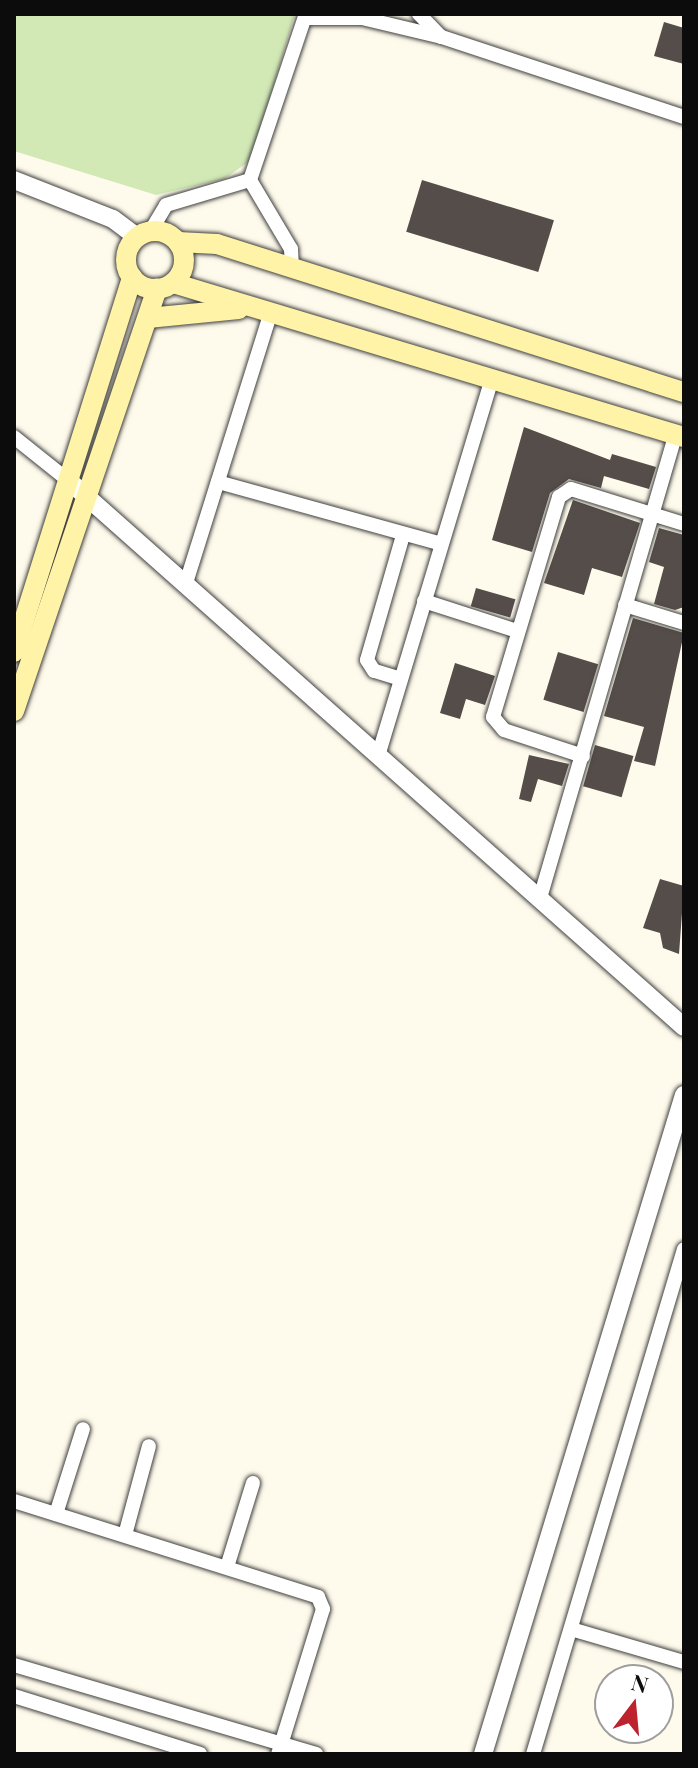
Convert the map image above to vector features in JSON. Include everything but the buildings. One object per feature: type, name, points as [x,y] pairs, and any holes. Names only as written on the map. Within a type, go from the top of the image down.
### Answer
[{"type":"main road","points":[[14,652],[132,277],[126,260],[144,234],[178,242],[217,244],[684,392]]},
{"type":"main road","points":[[14,711],[91,499],[148,318],[165,286],[183,268],[178,242]]},
{"type":"main road","points":[[132,277],[265,310],[680,436]]},
{"type":"main road","points":[[148,318],[265,310]]},
{"type":"street","points":[[419,14],[442,37]]},
{"type":"street","points":[[292,268],[291,249],[250,180],[306,16],[362,18],[442,37],[684,117]]},
{"type":"street","points":[[14,180],[144,234],[166,205],[250,180]]},
{"type":"street","points":[[186,583],[218,482],[265,310]]},
{"type":"street","points":[[378,756],[492,378]]},
{"type":"street","points":[[540,898],[651,514],[680,436]]},
{"type":"street","points":[[14,437],[91,499],[684,1027]]},
{"type":"street","points":[[218,482],[441,544]]},
{"type":"street","points":[[583,756],[496,726],[495,705],[514,630],[564,489],[684,524]]},
{"type":"street","points":[[401,679],[367,665],[403,535]]},
{"type":"street","points":[[424,601],[514,630]]},
{"type":"street","points":[[625,605],[684,623]]},
{"type":"street","points":[[483,1754],[684,1095]]},
{"type":"street","points":[[533,1754],[684,1249]]},
{"type":"street","points":[[56,1514],[83,1429]]},
{"type":"street","points":[[125,1535],[149,1446]]},
{"type":"street","points":[[227,1567],[253,1483]]},
{"type":"street","points":[[14,1501],[227,1567],[322,1602],[279,1749]]},
{"type":"street","points":[[571,1629],[684,1662]]},
{"type":"street","points":[[14,1665],[279,1749],[316,1754]]},
{"type":"street","points":[[14,1696],[200,1754]]},
{"type":"green space","points":[[14,14],[295,14],[251,160],[224,179],[156,195],[14,151]]}]
